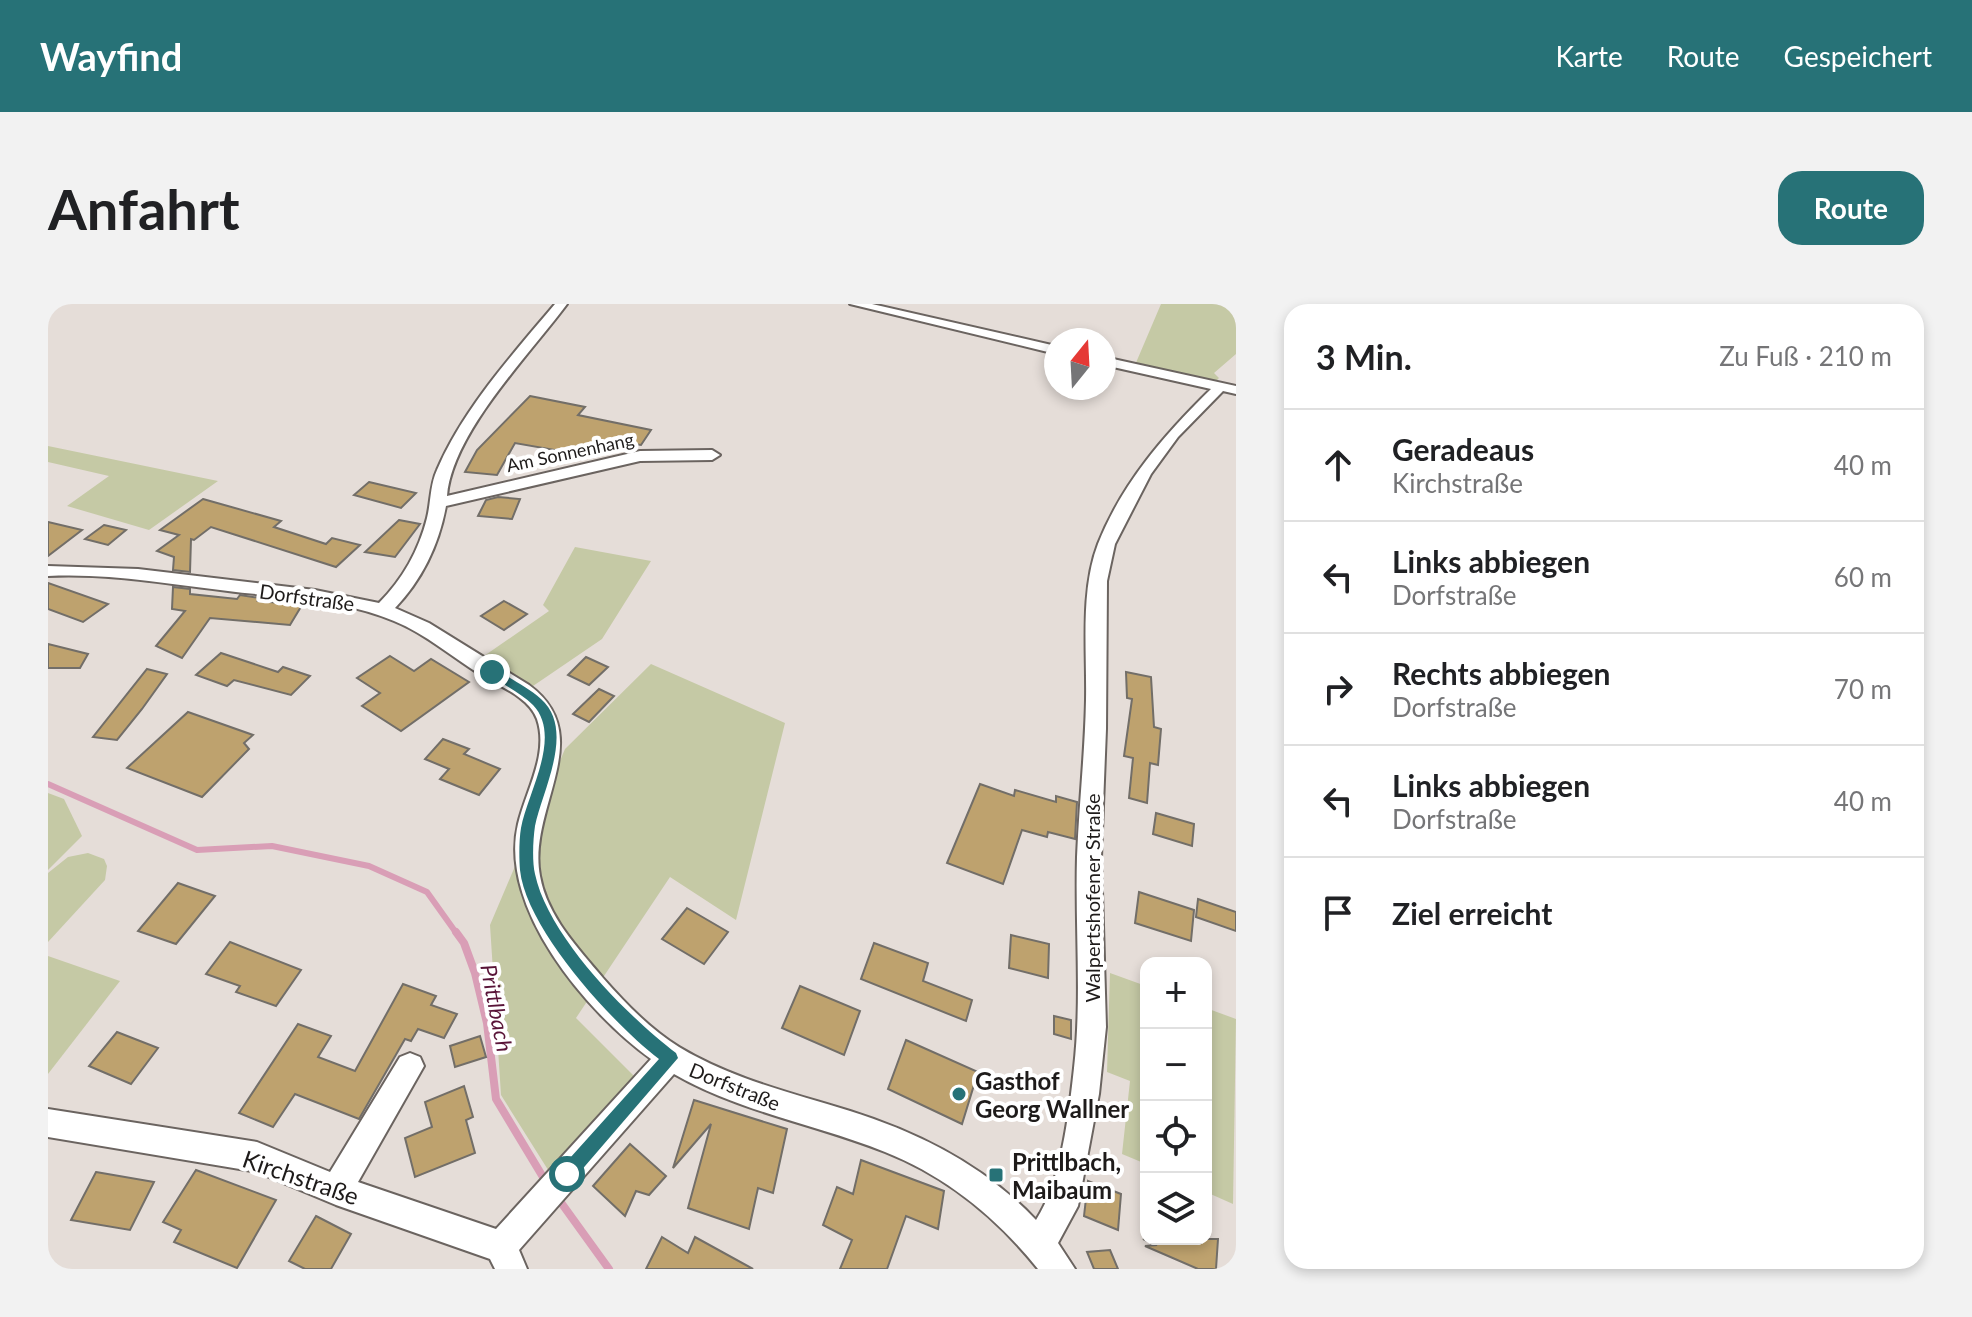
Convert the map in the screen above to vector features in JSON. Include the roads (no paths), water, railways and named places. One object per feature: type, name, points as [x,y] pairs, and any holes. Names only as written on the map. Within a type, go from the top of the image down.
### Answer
[{"type":"street","points":[[382,610],[402,590],[420,557],[432,529],[444,469],[527,346],[561,304]]},
{"type":"street","points":[[856,304],[1044,347]]},
{"type":"street","points":[[1116,364],[1228,388]]},
{"type":"street","name":"Walpertshofener Straße","points":[[1039,1244],[1063,1206],[1085,1094],[1092,1027],[1089,857],[1096,729],[1098,581],[1107,544],[1158,453],[1228,388]]},
{"type":"street","name":"Am Sonnenhang","points":[[438,503],[640,456],[712,455]]},
{"type":"street","name":"Dorfstraße","points":[[48,571],[134,575],[318,597],[382,610],[402,617],[539,703],[547,715],[550,743],[548,762],[528,827],[527,871],[537,905],[550,928],[613,1008],[639,1034],[670,1058],[729,1088],[882,1136],[921,1153],[978,1187],[1013,1216],[1059,1269]]},
{"type":"street","name":"Kirchstraße","points":[[48,1123],[257,1157],[506,1258],[541,1203],[670,1058]]},
{"type":"street","points":[[336,1190],[410,1066]]},
{"type":"waterway","name":"Prittlbach","points":[[48,784],[197,850],[272,846],[369,866],[427,892],[457,934]]},
{"type":"waterway","name":"Prittlbach","points":[[456,932],[464,943],[475,973],[487,1023],[496,1099],[546,1182]]},
{"type":"waterway","name":"Prittlbach","points":[[557,1197],[609,1269]]},
{"type":"place","name":"Gasthof Georg Wallner","points":[[959,1094]]},
{"type":"place","name":"Prittlbach, Maibaum","points":[[996,1175]]}]
